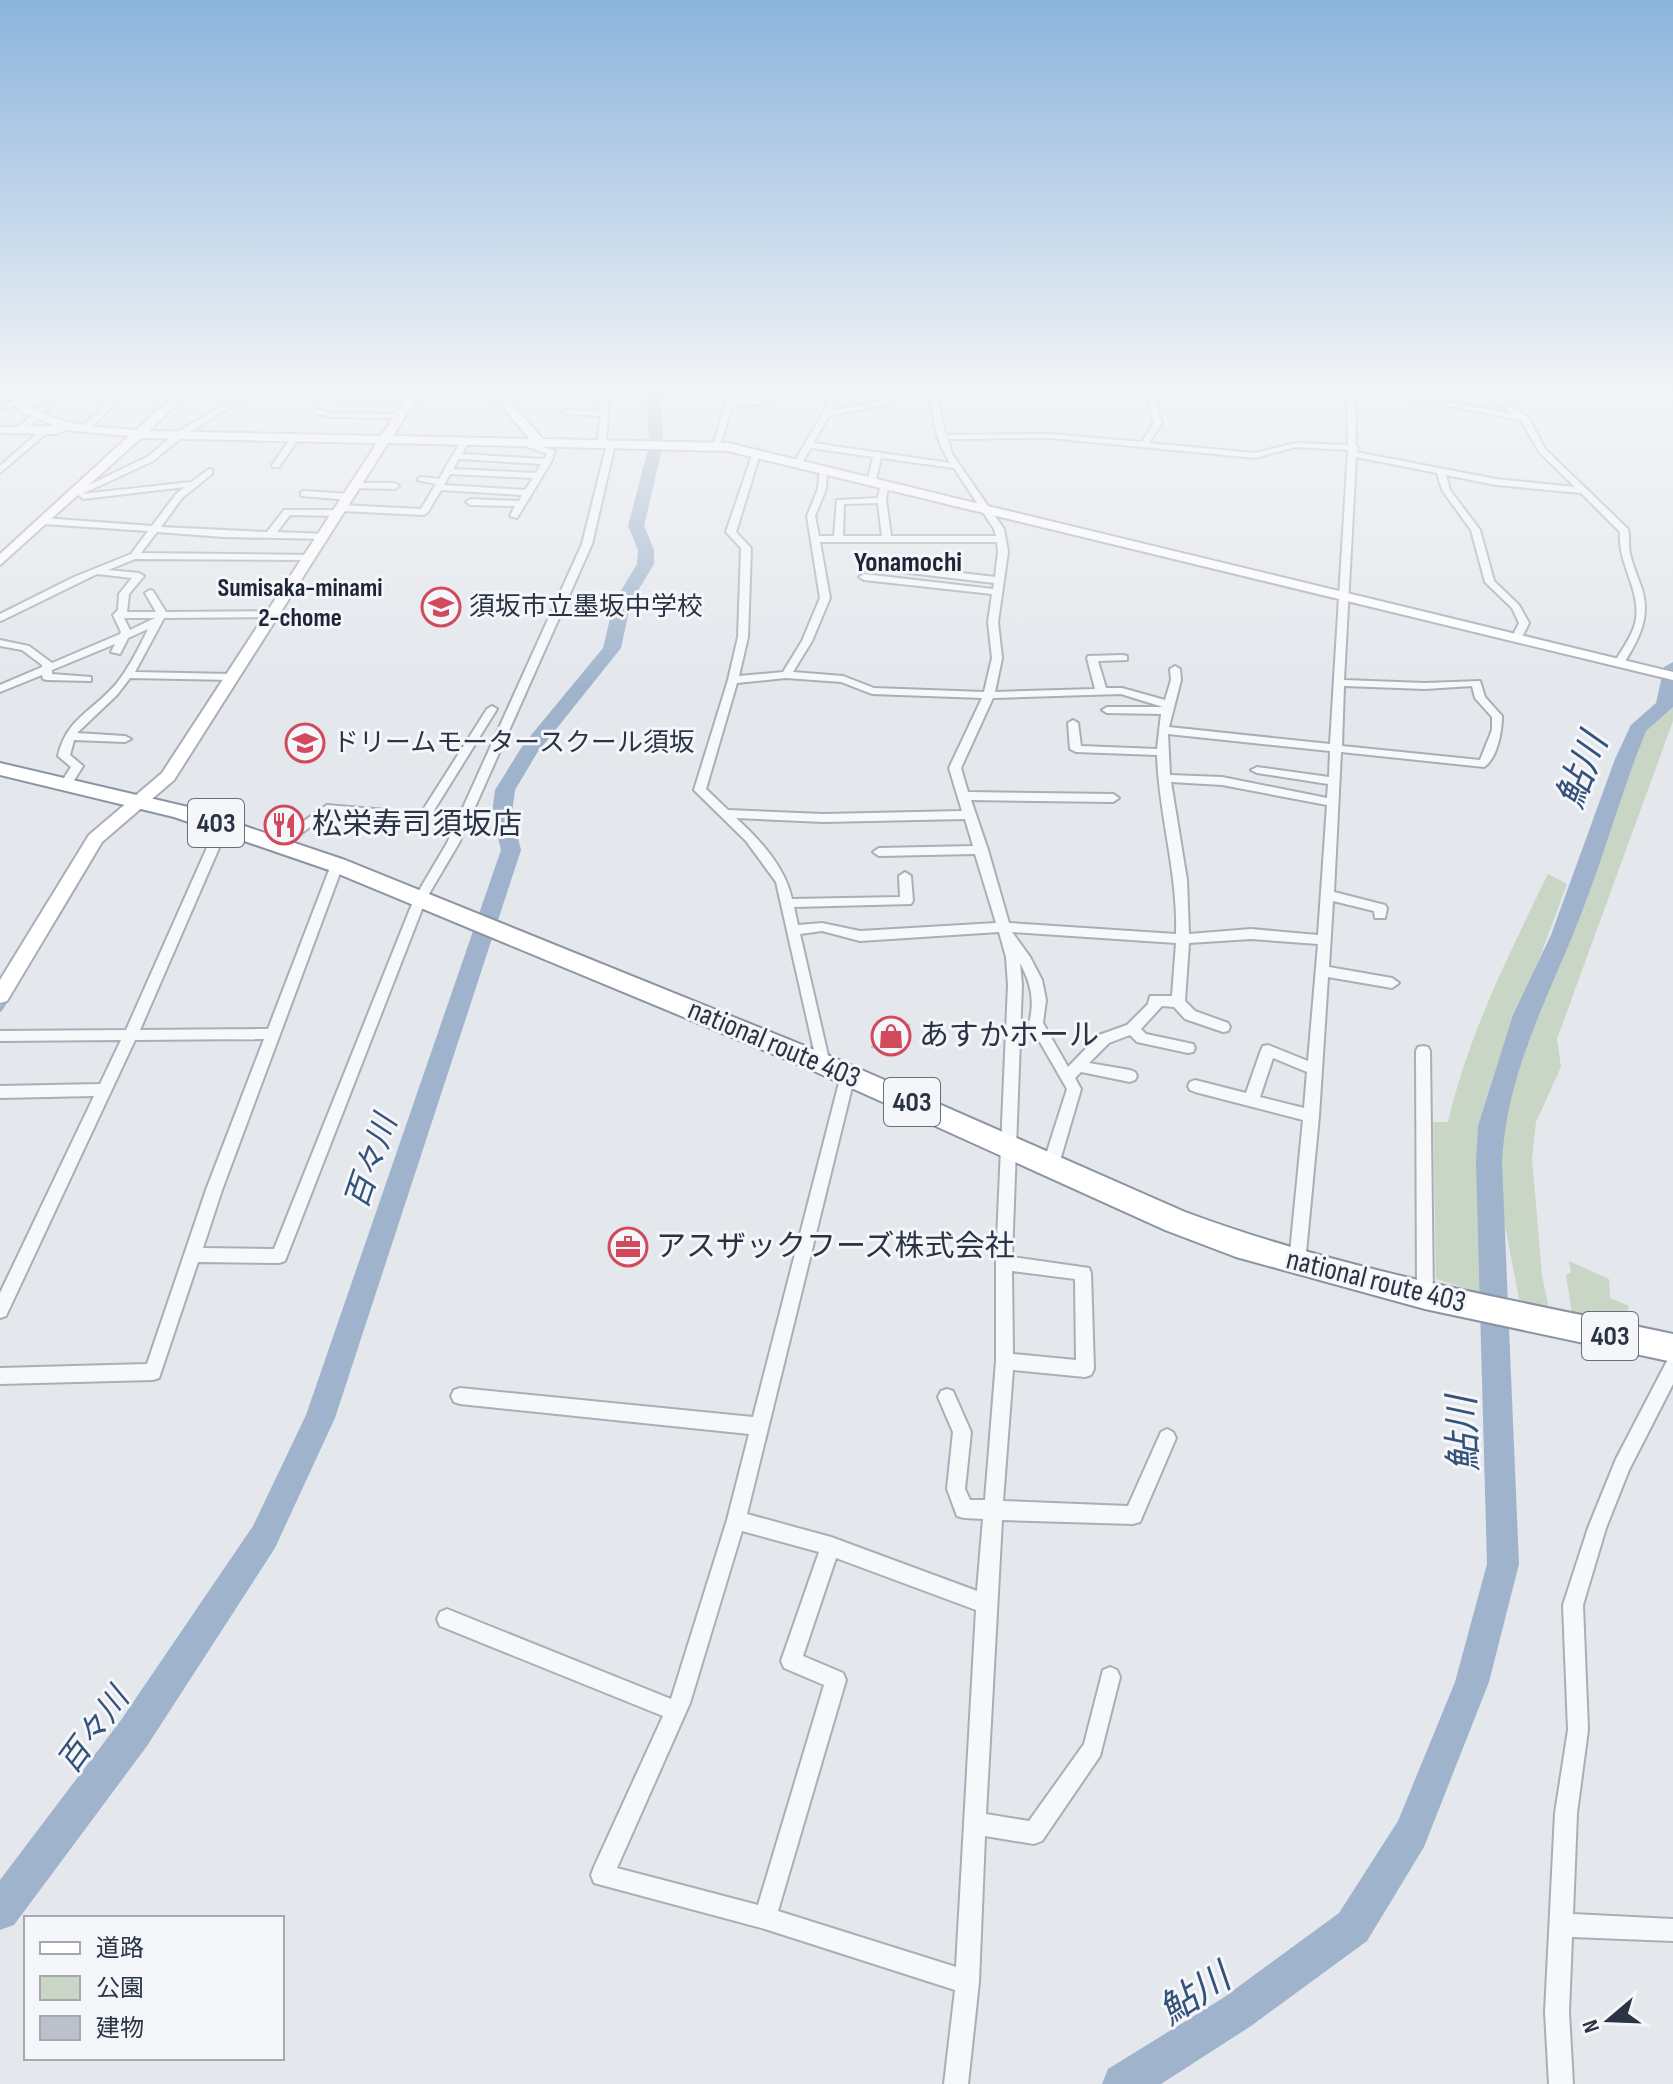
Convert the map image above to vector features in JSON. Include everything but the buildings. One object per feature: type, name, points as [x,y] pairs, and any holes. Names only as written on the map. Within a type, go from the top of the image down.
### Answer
[{"type":"highway","name":"national route 403","points":[[0,769],[223,825],[337,865],[835,1069],[1175,1221],[1297,1263],[1547,1323],[1673,1348]]},
{"type":"street","points":[[0,561],[75,491]]},
{"type":"street","points":[[70,496],[80,491]]},
{"type":"street","points":[[70,496],[129,491]]},
{"type":"street","points":[[134,556],[185,491]]},
{"type":"street","points":[[0,996],[95,839],[134,801],[152,792],[168,776],[352,491]]},
{"type":"street","points":[[270,535],[287,512],[346,501],[378,491]]},
{"type":"street","points":[[304,494],[424,512],[436,491]]},
{"type":"street","points":[[478,491],[468,506],[521,504]]},
{"type":"street","points":[[499,491],[528,493],[514,516]]},
{"type":"street","points":[[192,1255],[279,1256],[423,900],[453,843],[587,544],[599,491]]},
{"type":"street","points":[[744,491],[731,532],[746,548],[743,637],[700,790],[750,838],[782,881],[808,988],[835,1069],[736,1520],[676,1711],[602,1875],[765,1918],[967,1982]]},
{"type":"street","points":[[786,675],[807,641],[825,598],[811,516],[821,491]]},
{"type":"street","points":[[838,539],[840,502],[875,491]]},
{"type":"street","points":[[879,491],[887,538]]},
{"type":"street","points":[[886,491],[987,510],[1673,676]]},
{"type":"street","points":[[957,2074],[967,1982],[986,1604],[1005,1361],[1004,1263],[1015,985],[1013,957],[955,768],[989,695],[997,658],[993,622],[999,587],[1001,539],[987,510],[973,491]]},
{"type":"street","points":[[1297,1263],[1323,971],[1351,491]]},
{"type":"street","points":[[1447,491],[1475,530],[1490,582],[1521,614],[1524,623],[1517,637]]},
{"type":"street","points":[[1585,491],[1625,531],[1621,545],[1641,606],[1640,624],[1622,663]]},
{"type":"street","points":[[43,521],[324,536]]},
{"type":"street","points":[[817,539],[1001,539]]},
{"type":"street","points":[[0,618],[77,579],[134,556],[310,557]]},
{"type":"street","points":[[885,567],[999,587]]},
{"type":"street","points":[[99,572],[139,576],[124,594],[123,611],[118,615]]},
{"type":"street","points":[[864,577],[999,587]]},
{"type":"street","points":[[150,593],[160,617]]},
{"type":"street","points":[[118,615],[274,614]]},
{"type":"street","points":[[118,615],[126,632]]},
{"type":"street","points":[[0,689],[160,617]]},
{"type":"street","points":[[66,784],[77,766],[64,756],[72,728],[103,704],[127,675],[160,617]]},
{"type":"street","points":[[116,652],[126,632]]},
{"type":"street","points":[[0,643],[25,648],[47,664],[47,677],[87,679]]},
{"type":"street","points":[[1101,691],[1092,658],[1123,658]]},
{"type":"street","points":[[1175,669],[1176,680],[1160,752],[1181,880],[1185,939],[1178,1002]]},
{"type":"street","points":[[127,675],[232,677]]},
{"type":"street","points":[[733,680],[786,675],[843,679],[872,691],[989,695],[1122,691],[1168,708]]},
{"type":"street","points":[[1163,730],[1336,745],[1484,764],[1497,730],[1497,716],[1480,698],[1476,683],[1425,686],[1339,683]]},
{"type":"street","points":[[1107,710],[1168,708]]},
{"type":"street","points":[[279,844],[327,809],[424,817],[492,709]]},
{"type":"street","points":[[1073,723],[1076,749],[1160,752]]},
{"type":"street","points":[[69,736],[125,739]]},
{"type":"street","points":[[1257,770],[1334,781]]},
{"type":"street","points":[[1166,778],[1222,781],[1333,803]]},
{"type":"street","points":[[965,796],[1113,798]]},
{"type":"street","points":[[724,814],[823,818],[969,815]]},
{"type":"street","points":[[0,1311],[131,1034],[223,825]]},
{"type":"street","points":[[879,852],[982,850]]},
{"type":"street","points":[[0,1376],[153,1372],[271,1034],[337,865]]},
{"type":"street","points":[[787,903],[907,901],[905,876]]},
{"type":"street","points":[[1328,895],[1381,908]]},
{"type":"street","points":[[792,930],[822,927],[860,936],[1004,927],[1185,939],[1251,934],[1325,940]]},
{"type":"street","points":[[1004,927],[1037,979],[1042,1005],[1036,1023],[1072,1071],[1074,1089],[1051,1164]]},
{"type":"street","points":[[1323,971],[1392,983]]},
{"type":"street","points":[[1072,1071],[1104,1039],[1132,1029],[1155,1006],[1155,1000],[1178,1002],[1190,1015],[1223,1027]]},
{"type":"street","points":[[1132,1029],[1142,1038],[1188,1048]]},
{"type":"street","points":[[0,1036],[271,1034]]},
{"type":"street","points":[[1251,1101],[1268,1050],[1314,1069]]},
{"type":"street","points":[[1423,1051],[1425,1295]]},
{"type":"street","points":[[1072,1071],[1130,1076]]},
{"type":"street","points":[[1195,1086],[1312,1116]]},
{"type":"street","points":[[0,1092],[104,1090]]},
{"type":"street","points":[[1004,1263],[1083,1273],[1085,1369],[1005,1361]]},
{"type":"street","points":[[1558,2080],[1557,2012],[1564,1925],[1566,1813],[1578,1730],[1573,1605],[1597,1528],[1622,1465],[1673,1367]]},
{"type":"street","points":[[460,1396],[758,1426]]},
{"type":"street","points":[[947,1397],[962,1432],[956,1489],[964,1509],[1133,1515],[1167,1438]]},
{"type":"street","points":[[736,1520],[831,1546],[986,1604]]},
{"type":"street","points":[[765,1918],[836,1680],[791,1661],[831,1546]]},
{"type":"street","points":[[447,1619],[676,1711]]},
{"type":"street","points":[[975,1823],[1034,1833],[1093,1749],[1110,1677]]},
{"type":"street","points":[[1564,1925],[1673,1930]]},
{"type":"green space","points":[[1673,702],[1673,721],[1557,1039],[1561,1067],[1536,1122],[1532,1159],[1542,1275],[1550,1314],[1520,1304],[1496,1179],[1497,1131],[1529,1023],[1592,874],[1644,728]]},
{"type":"green space","points":[[1548,874],[1567,884],[1485,1105],[1479,1141],[1500,1299],[1436,1279],[1433,1122],[1448,1122],[1478,1026]]},
{"type":"green space","points":[[1569,1261],[1609,1279],[1610,1298],[1629,1306],[1624,1326],[1572,1315],[1566,1274],[1571,1273]]},
{"type":"waterway","name":"百々川","points":[[0,1911],[134,1733],[264,1537],[320,1418],[511,850],[502,813],[505,790],[530,749],[612,648],[622,602],[646,564],[646,550],[636,526],[644,491]]},
{"type":"waterway","name":"鮎川","points":[[1123,2084],[1237,2012],[1353,1927],[1411,1834],[1472,1682],[1503,1564],[1489,1162],[1491,1126],[1525,1015],[1562,935],[1625,759],[1638,729],[1665,705],[1673,667]]},
{"type":"waterway","points":[[95,854],[105,837]]},
{"type":"waterway","points":[[56,919],[96,852]]},
{"type":"waterway","points":[[0,1010],[8,998]]},
{"type":"place","name":"須坂市立墨坂中学校","points":[[441,607]]},
{"type":"place","name":"ドリームモータースクール須坂","points":[[305,743]]},
{"type":"place","name":"松栄寿司須坂店","points":[[284,825]]},
{"type":"place","name":"あすかホール","points":[[891,1036]]},
{"type":"place","name":"アスザックフーズ株式会社","points":[[628,1247]]},
{"type":"district","name":"Yonamochi","points":[[908,562]]},
{"type":"district","name":"Sumisaka-minami 2-chome","points":[[300,603]]}]
